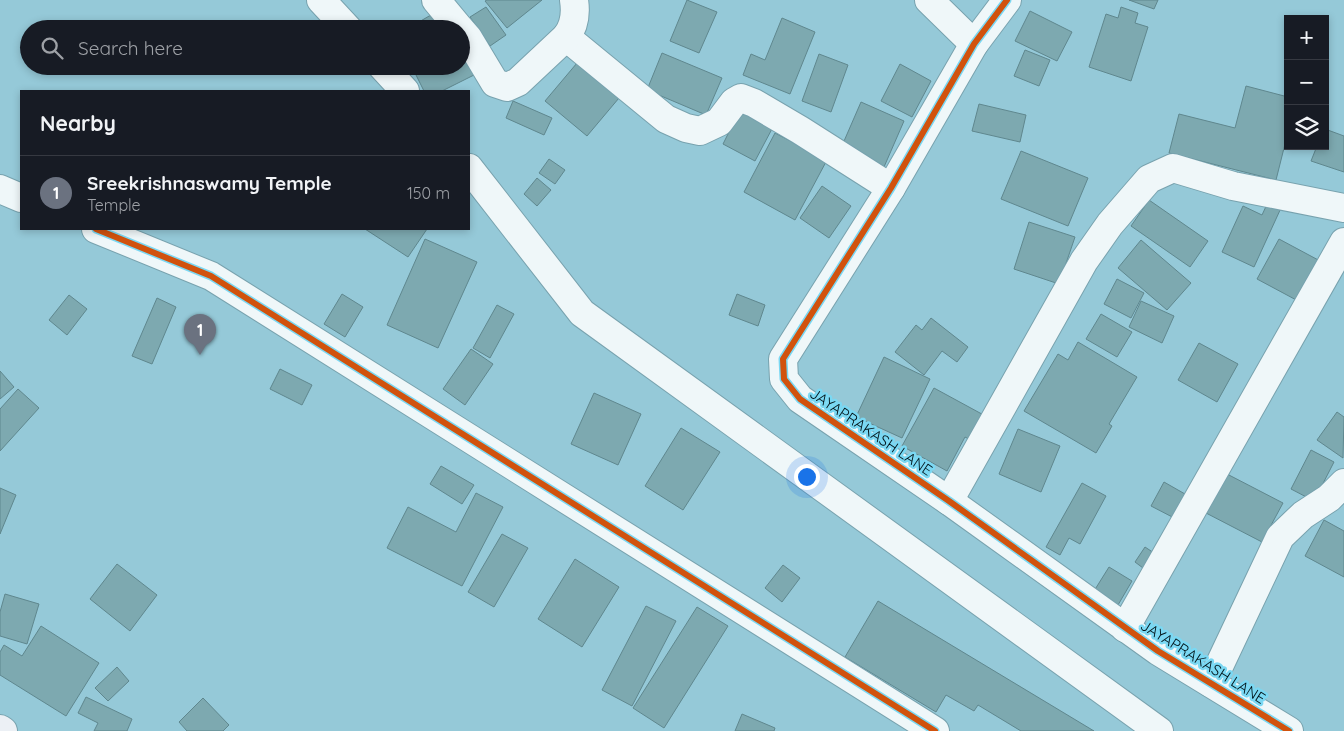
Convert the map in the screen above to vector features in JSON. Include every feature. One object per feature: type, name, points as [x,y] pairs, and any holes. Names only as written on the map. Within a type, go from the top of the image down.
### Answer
[{"type":"street","points":[[321,0],[340,20]]},
{"type":"street","points":[[436,0],[453,20]]},
{"type":"street","points":[[470,41],[495,83],[507,87],[518,82],[566,37],[576,13],[574,0]]},
{"type":"street","points":[[929,0],[974,44]]},
{"type":"street","name":"JAYAPRAKASH LANE","points":[[1007,0],[974,44],[891,188],[783,359],[784,379],[800,399],[950,501],[1125,628],[1158,651],[1289,731]]},
{"type":"street","points":[[566,37],[666,119],[686,128],[700,131],[719,122],[734,102],[741,98],[754,103],[800,130],[891,188]]},
{"type":"street","points":[[390,75],[404,90]]},
{"type":"street","points":[[950,501],[1084,261],[1110,224],[1149,179],[1174,168],[1234,186],[1344,208]]},
{"type":"street","points":[[470,169],[582,313],[1158,731]]},
{"type":"street","points":[[0,189],[20,198]]},
{"type":"street","points":[[98,230],[211,276],[935,731]]},
{"type":"street","points":[[1125,628],[1344,242]]},
{"type":"street","points":[[1211,683],[1280,537],[1302,515],[1329,498],[1344,483]]},
{"type":"building","points":[[542,0],[507,28],[485,1]]},
{"type":"building","points":[[687,0],[717,12],[699,53],[670,41]]},
{"type":"building","points":[[1129,0],[1158,0],[1154,9]]},
{"type":"building","points":[[486,7],[506,35],[490,46],[470,17]]},
{"type":"building","points":[[1121,7],[1138,13],[1135,23],[1148,27],[1131,81],[1089,67],[1106,14],[1118,18]]},
{"type":"building","points":[[1030,11],[1072,32],[1057,61],[1015,41]]},
{"type":"building","points":[[436,12],[440,20],[422,20]]},
{"type":"building","points":[[782,18],[815,32],[790,94],[743,75],[751,54],[765,60]]},
{"type":"building","points":[[1025,50],[1050,60],[1039,86],[1014,76]]},
{"type":"building","points":[[662,53],[722,78],[706,115],[647,90]]},
{"type":"building","points":[[819,54],[848,65],[831,112],[802,101]]},
{"type":"building","points":[[577,63],[619,98],[587,136],[545,101]]},
{"type":"building","points":[[900,64],[931,81],[912,117],[881,101]]},
{"type":"building","points":[[470,67],[474,75],[444,90],[424,90],[416,75],[470,75]]},
{"type":"building","points":[[1246,86],[1284,96],[1284,148],[1276,180],[1169,153],[1179,114],[1235,128]]},
{"type":"building","points":[[513,101],[552,118],[544,135],[506,118]]},
{"type":"building","points":[[861,102],[904,121],[884,167],[841,148]]},
{"type":"building","points":[[979,104],[1026,115],[1020,142],[972,131]]},
{"type":"building","points":[[740,110],[773,127],[755,161],[723,144]]},
{"type":"building","points":[[1329,130],[1344,136],[1344,172],[1311,161],[1315,150],[1329,150]]},
{"type":"building","points":[[775,133],[827,160],[795,220],[744,192]]},
{"type":"building","points":[[1021,151],[1088,178],[1068,226],[1001,199]]},
{"type":"building","points":[[549,159],[565,170],[555,184],[539,173]]},
{"type":"building","points":[[537,178],[551,190],[537,206],[524,194]]},
{"type":"building","points":[[822,186],[851,206],[829,238],[800,218]]},
{"type":"building","points":[[1149,200],[1208,241],[1190,267],[1131,226]]},
{"type":"building","points":[[1268,202],[1281,208],[1254,267],[1222,252],[1243,206],[1262,215]]},
{"type":"building","points":[[1029,222],[1075,237],[1059,284],[1014,269]]},
{"type":"building","points":[[367,230],[426,230],[408,257]]},
{"type":"building","points":[[425,239],[477,262],[438,348],[387,325]]},
{"type":"building","points":[[1279,239],[1322,262],[1300,302],[1257,279]]},
{"type":"building","points":[[1141,240],[1191,283],[1167,310],[1118,268]]},
{"type":"building","points":[[1117,279],[1144,293],[1131,318],[1104,304]]},
{"type":"building","points":[[342,294],[363,307],[345,337],[324,324]]},
{"type":"building","points":[[737,294],[765,305],[758,326],[729,315]]},
{"type":"building","points":[[69,295],[87,309],[67,335],[49,320]]},
{"type":"building","points":[[157,298],[176,307],[152,364],[132,356]]},
{"type":"building","points":[[1141,301],[1174,316],[1162,343],[1129,327]]},
{"type":"building","points":[[497,305],[514,314],[490,358],[473,348]]},
{"type":"building","points":[[1101,314],[1132,332],[1117,357],[1086,339]]},
{"type":"building","points":[[931,318],[968,347],[957,362],[942,351],[924,375],[895,352],[916,325],[922,330]]},
{"type":"building","points":[[1078,342],[1137,377],[1109,424],[1112,426],[1096,453],[1024,411],[1058,354],[1068,360]]},
{"type":"building","points":[[1199,343],[1238,364],[1217,402],[1178,380]]},
{"type":"building","points":[[471,349],[493,364],[465,405],[443,389]]},
{"type":"building","points":[[884,357],[930,379],[902,438],[856,417]]},
{"type":"building","points":[[280,369],[312,385],[302,405],[270,389]]},
{"type":"building","points":[[0,371],[14,387],[0,399]]},
{"type":"building","points":[[934,388],[991,419],[978,444],[965,437],[947,471],[902,446]]},
{"type":"building","points":[[18,389],[39,408],[0,451],[0,409]]},
{"type":"building","points":[[594,393],[641,414],[618,465],[571,444]]},
{"type":"building","points":[[1337,412],[1344,417],[1343,458],[1317,440]]},
{"type":"building","points":[[681,428],[720,452],[683,510],[645,486]]},
{"type":"building","points":[[1018,429],[1060,446],[1041,492],[999,474]]},
{"type":"building","points":[[1311,450],[1334,462],[1314,501],[1291,489]]},
{"type":"building","points":[[441,466],[474,485],[462,504],[430,484]]},
{"type":"building","points":[[1227,474],[1283,503],[1262,542],[1206,513]]},
{"type":"building","points":[[1164,482],[1192,498],[1180,521],[1151,506]]},
{"type":"building","points":[[1082,483],[1106,496],[1080,544],[1069,538],[1060,555],[1046,547]]},
{"type":"building","points":[[0,488],[16,495],[0,534]]},
{"type":"building","points":[[476,493],[503,507],[462,586],[387,548],[408,507],[456,532]]},
{"type":"building","points":[[1324,520],[1344,531],[1344,577],[1305,556]]},
{"type":"building","points":[[502,534],[528,548],[494,607],[468,592]]},
{"type":"building","points":[[1145,547],[1157,555],[1147,571],[1135,562]]},
{"type":"building","points":[[575,559],[619,587],[582,647],[538,619]]},
{"type":"building","points":[[117,564],[157,595],[130,631],[90,599]]},
{"type":"building","points":[[783,565],[800,578],[782,602],[765,588]]},
{"type":"building","points":[[1109,567],[1132,581],[1118,605],[1094,591]]},
{"type":"building","points":[[5,594],[39,604],[27,644],[0,636],[0,612]]},
{"type":"building","points":[[878,601],[1094,731],[1021,731],[978,705],[974,711],[946,695],[936,712],[845,657]]},
{"type":"building","points":[[646,606],[676,621],[632,706],[602,690]]},
{"type":"building","points":[[697,607],[728,626],[664,728],[633,708]]},
{"type":"building","points":[[41,626],[99,663],[66,716],[0,675],[0,652],[4,645],[22,656]]},
{"type":"building","points":[[117,667],[129,681],[108,701],[95,688]]},
{"type":"building","points":[[86,697],[132,719],[127,731],[94,731],[98,723],[78,713]]},
{"type":"building","points":[[203,698],[229,725],[223,731],[187,731],[179,722]]},
{"type":"building","points":[[742,714],[775,728],[774,731],[735,731]]},
{"type":"cycle path","points":[[1007,0],[974,44],[891,188],[783,359],[784,379],[800,399],[949,501],[1158,651],[1289,731]]},
{"type":"cycle path","points":[[98,230],[211,276],[935,731]]},
{"type":"place","name":"Sreekrishnaswamy Temple","points":[[200,355]]}]
